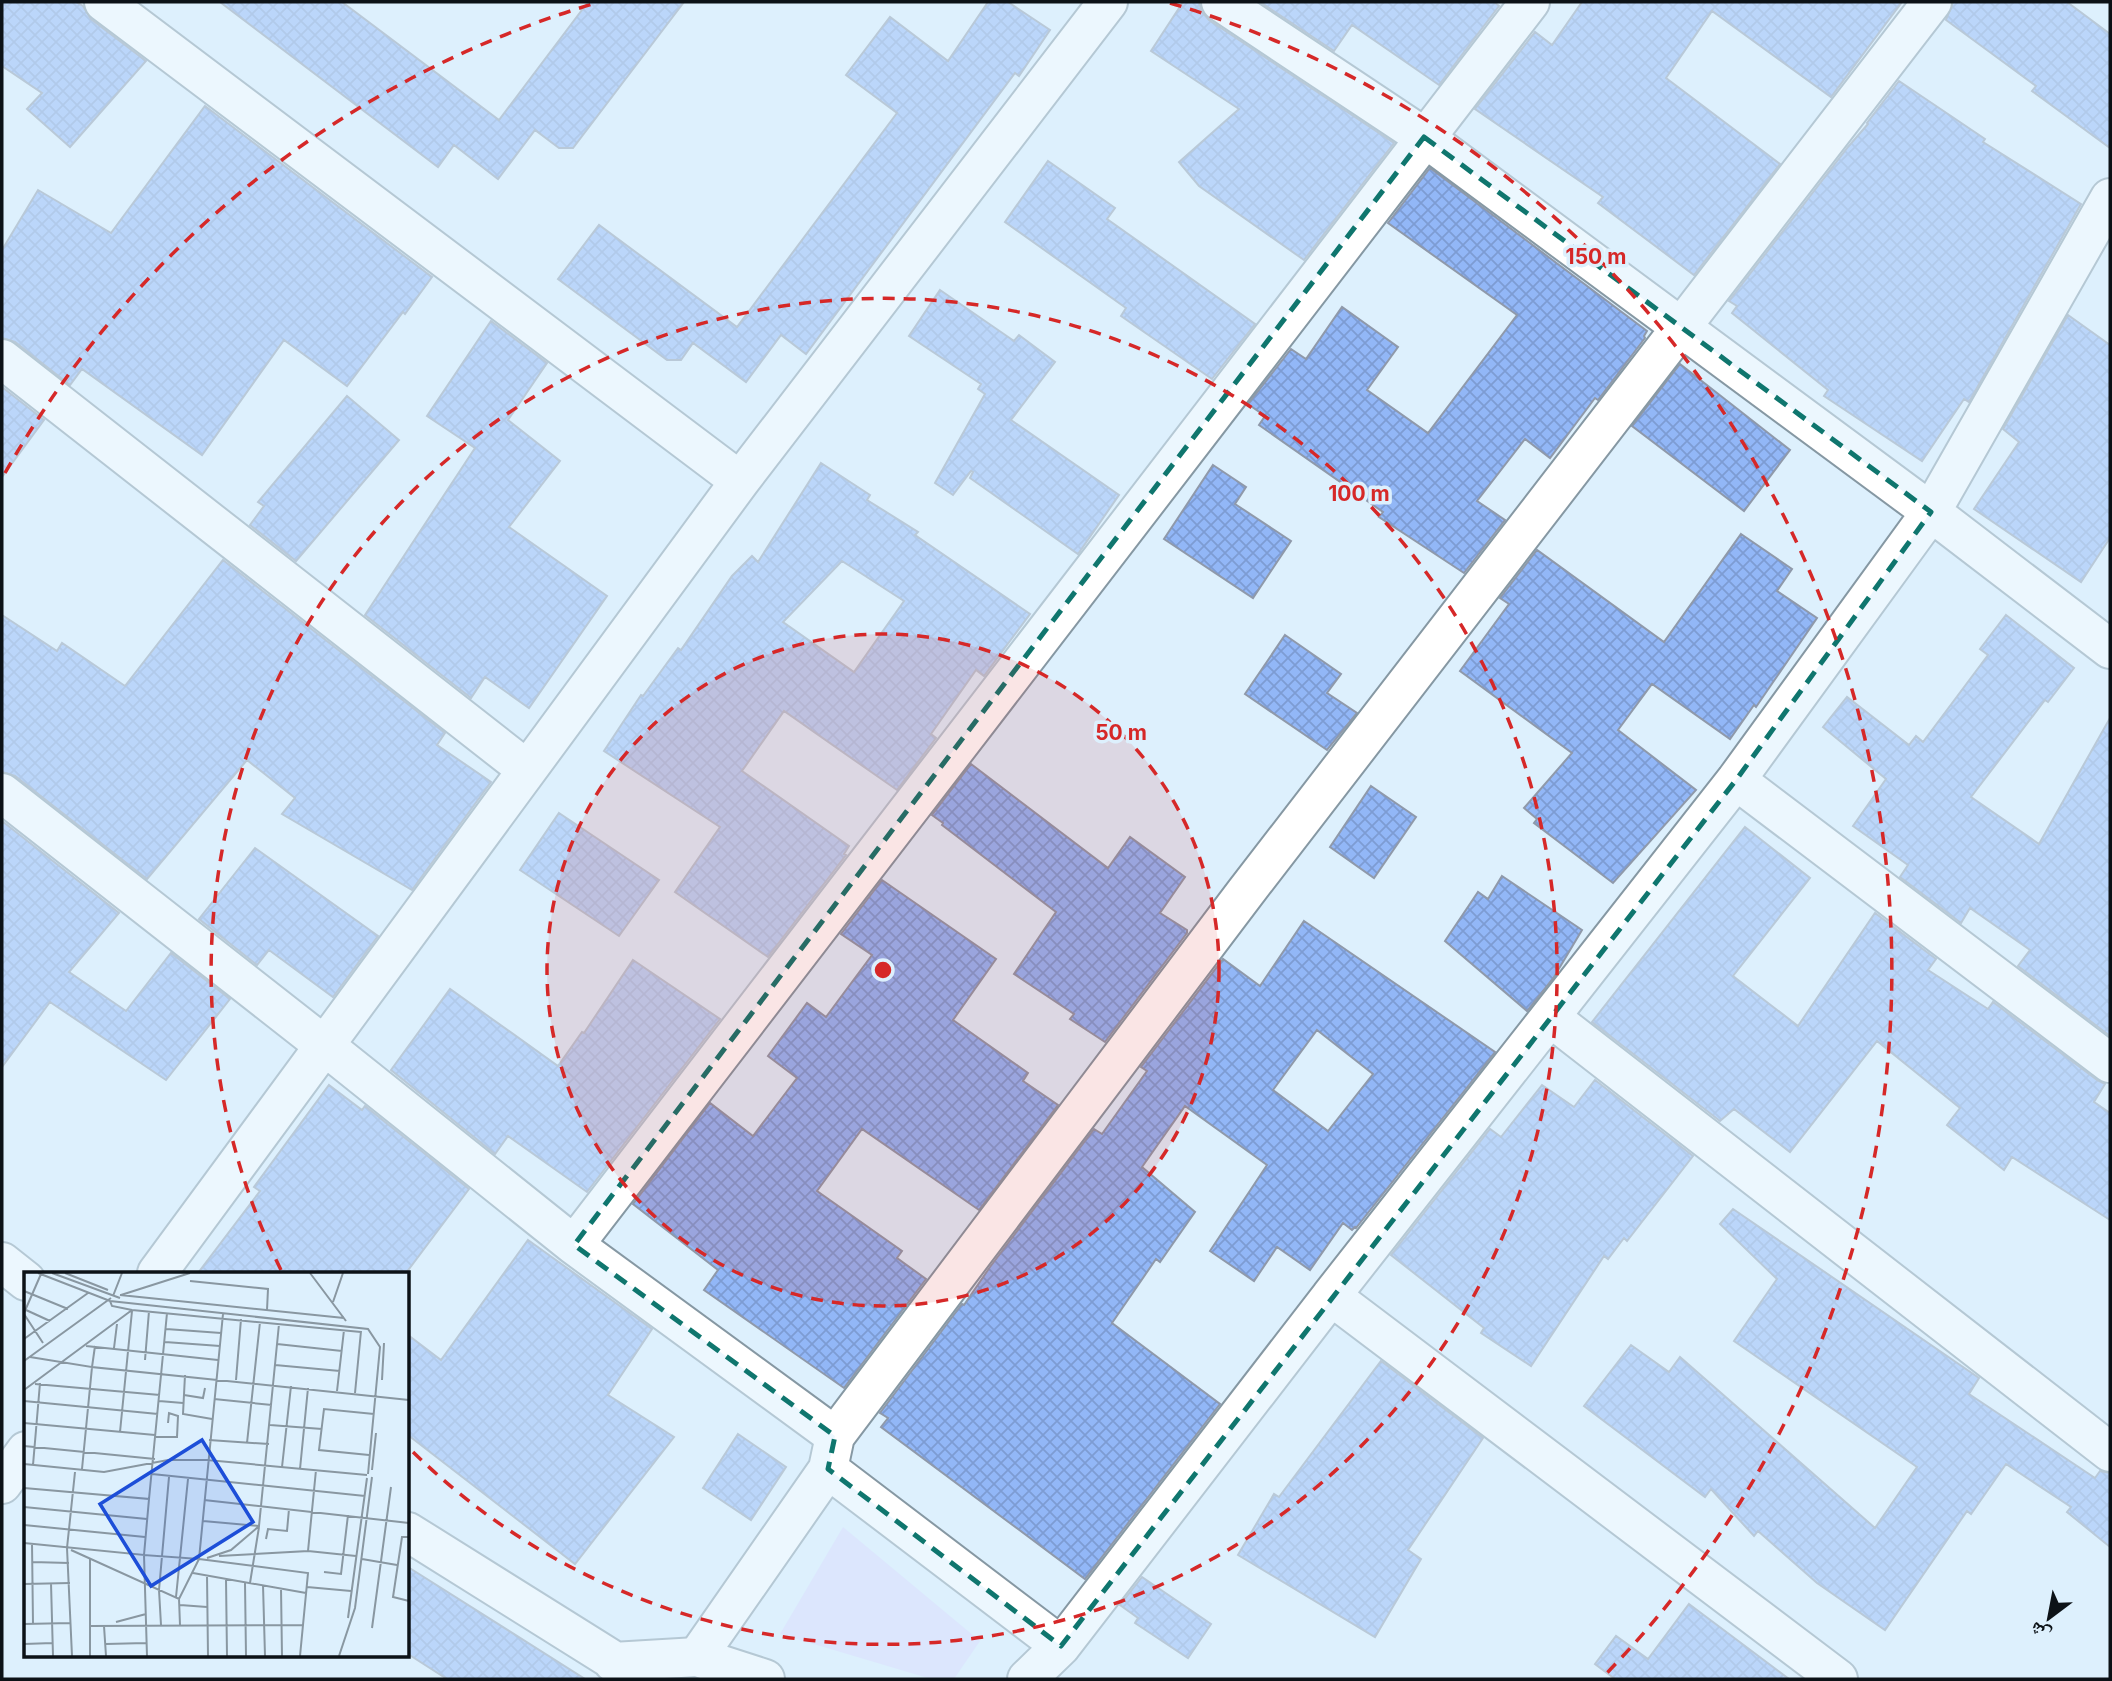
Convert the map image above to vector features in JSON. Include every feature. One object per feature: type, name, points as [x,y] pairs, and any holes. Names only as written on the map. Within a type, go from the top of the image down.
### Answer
[{"type":"street","points":[[104,2],[740,481]]},
{"type":"street","points":[[158,1272],[740,481],[1108,2]]},
{"type":"street","points":[[1221,2],[1424,137],[1682,326],[2110,649]]},
{"type":"street","points":[[574,1245],[1530,2]]},
{"type":"street","points":[[697,1657],[831,1452],[1245,893],[1932,2]]},
{"type":"street","points":[[1027,1679],[1061,1646],[1331,1296],[1736,780],[1931,512],[2110,198]]},
{"type":"street","points":[[2,359],[526,769]]},
{"type":"street","points":[[1736,780],[2110,1063]]},
{"type":"street","points":[[2,793],[325,1046],[831,1452],[1061,1646]]},
{"type":"street","points":[[1550,1017],[2110,1452]]},
{"type":"street","points":[[2,1262],[24,1279]]},
{"type":"street","points":[[1331,1296],[1838,1679]]},
{"type":"street","points":[[2,1484],[24,1454]]},
{"type":"street","points":[[410,1533],[628,1671],[697,1657],[765,1679]]},
{"type":"highlighted area","points":[[1424,137],[1931,512],[1736,780],[1061,1646],[828,1469],[835,1436],[574,1245]]},
{"type":"shaded area","points":[[843,1527],[980,1641],[954,1679],[931,1679],[780,1634]]},
{"type":"building","points":[[2,2],[76,2],[83,6],[91,19],[146,61],[70,147],[27,109],[42,93],[2,66]]},
{"type":"building","points":[[220,2],[342,2],[499,120],[588,2],[684,2],[573,148],[559,148],[535,130],[498,179],[454,145],[438,167]]},
{"type":"building","points":[[988,2],[1008,2],[1050,30],[1019,76],[1015,73],[806,354],[781,335],[746,382],[693,343],[681,360],[667,360],[558,279],[599,225],[737,327],[897,113],[846,75],[890,17],[948,61]]},
{"type":"building","points":[[1183,2],[1199,2],[1202,12],[1209,20],[1394,143],[1304,260],[1199,186],[1179,162],[1239,109],[1151,51]]},
{"type":"building","points":[[1260,2],[1494,2],[1499,6],[1439,85],[1352,25],[1334,51]]},
{"type":"building","points":[[1582,2],[1902,2],[1831,97],[1712,11],[1666,78],[1780,164],[1694,275],[1598,203],[1603,197],[1475,109],[1535,32],[1552,45]]},
{"type":"building","points":[[1953,2],[2067,2],[2110,34],[2110,148],[2032,91],[2036,86],[1946,20]]},
{"type":"building","points":[[1899,81],[1985,139],[1983,142],[2081,204],[1969,402],[1964,399],[1922,461],[1824,396],[1828,390],[1732,313],[1737,306],[1729,301]]},
{"type":"building","points":[[205,106],[432,277],[347,386],[284,340],[202,455],[82,369],[70,385],[15,342],[2,338],[2,250],[38,190],[111,233]]},
{"type":"building","points":[[1048,161],[1115,208],[1107,219],[1255,324],[1212,379],[1121,316],[1126,308],[1005,222]]},
{"type":"building","points":[[1430,168],[1647,331],[1645,338],[1598,400],[1595,398],[1550,458],[1525,439],[1477,501],[1505,520],[1464,573],[1379,517],[1383,512],[1259,425],[1265,416],[1248,404],[1291,349],[1306,359],[1342,307],[1398,347],[1367,390],[1428,433],[1517,315],[1388,223]]},
{"type":"building","points":[[940,290],[1014,341],[1019,335],[1055,362],[1011,420],[1119,495],[1078,554],[970,478],[973,472],[971,471],[953,495],[935,483],[985,394],[978,389],[981,384],[909,336]]},
{"type":"building","points":[[2068,315],[2110,345],[2110,538],[2081,582],[1974,509],[2019,442],[2003,429]]},
{"type":"building","points":[[491,321],[547,363],[508,420],[560,461],[509,527],[607,596],[529,708],[485,677],[471,698],[365,615],[475,448],[427,416]]},
{"type":"building","points":[[1680,364],[1790,450],[1744,511],[1632,426]]},
{"type":"building","points":[[2,387],[44,420],[2,477]]},
{"type":"building","points":[[347,396],[399,440],[296,561],[250,525],[264,506],[258,502]]},
{"type":"building","points":[[821,463],[870,495],[867,500],[918,532],[915,535],[1030,614],[984,676],[976,670],[931,734],[936,738],[897,790],[784,711],[742,771],[849,846],[844,854],[846,855],[768,957],[675,892],[720,827],[604,751],[641,695],[643,696],[678,648],[681,650],[732,576],[752,556],[758,562]],"holes":[[[842,561],[904,601],[854,672],[783,622]]]},
{"type":"building","points":[[1213,465],[1246,487],[1235,504],[1291,541],[1253,598],[1164,539]]},
{"type":"building","points":[[1741,534],[1792,569],[1777,591],[1817,618],[1756,707],[1754,705],[1730,739],[1652,684],[1618,730],[1696,790],[1613,883],[1534,823],[1537,819],[1524,808],[1572,753],[1460,671],[1509,604],[1500,598],[1537,550],[1664,642]]},
{"type":"building","points":[[223,560],[445,733],[437,745],[491,782],[412,890],[282,814],[295,798],[247,760],[147,879],[15,776],[2,772],[2,615],[57,651],[62,643],[125,686]]},
{"type":"building","points":[[2006,615],[2074,668],[2048,702],[2045,700],[1971,797],[2039,844],[2110,718],[2110,1036],[2018,966],[2030,950],[1970,908],[1961,923],[1900,877],[1908,865],[1853,826],[1886,779],[1823,727],[1847,697],[1909,745],[1916,736],[1923,742],[1988,655],[1980,649]]},
{"type":"building","points":[[1285,635],[1341,674],[1327,693],[1357,713],[1327,750],[1245,694]]},
{"type":"building","points":[[971,764],[1108,868],[1130,837],[1185,877],[1160,913],[1187,930],[1187,933],[1105,1042],[1070,1019],[1074,1014],[1014,974],[1056,912],[932,815]]},
{"type":"building","points":[[1371,786],[1416,817],[1374,878],[1330,847]]},
{"type":"building","points":[[559,813],[659,880],[619,936],[520,870]]},
{"type":"building","points":[[2,821],[119,913],[69,972],[126,1011],[171,953],[230,999],[166,1080],[50,1002],[2,1067]]},
{"type":"building","points":[[1745,827],[1810,878],[1733,976],[1798,1026],[1875,913],[1936,959],[1928,970],[1988,1009],[1993,1002],[2105,1084],[2094,1102],[2110,1113],[2110,1220],[2012,1157],[2004,1170],[1947,1125],[1960,1108],[1877,1041],[1790,1152],[1734,1109],[1720,1121],[1592,1022]]},
{"type":"building","points":[[255,848],[378,936],[333,997],[269,950],[257,965],[199,919]]},
{"type":"building","points":[[1502,876],[1582,930],[1554,977],[1527,1011],[1445,941],[1478,892],[1488,899]]},
{"type":"building","points":[[882,880],[996,959],[953,1020],[1028,1073],[1023,1081],[1058,1105],[979,1210],[862,1129],[817,1191],[902,1251],[897,1258],[926,1279],[844,1388],[704,1290],[718,1270],[633,1204],[710,1103],[753,1136],[797,1078],[768,1056],[807,1003],[826,1017],[872,955],[841,934]]},
{"type":"building","points":[[1304,921],[1495,1052],[1356,1228],[1352,1230],[1343,1223],[1310,1270],[1277,1247],[1254,1281],[1210,1251],[1267,1165],[1185,1106],[1142,1167],[1195,1212],[1160,1262],[1156,1259],[1112,1323],[1220,1404],[1085,1579],[881,1427],[888,1418],[880,1413],[1094,1129],[1102,1134],[1147,1071],[1141,1067],[1223,959],[1260,986]],"holes":[[[1317,1030],[1373,1074],[1328,1131],[1273,1090]]]},
{"type":"building","points":[[633,960],[720,1019],[587,1192],[508,1136],[495,1154],[391,1070],[450,989],[558,1066],[582,1032],[584,1033]]},
{"type":"building","points":[[1595,1080],[1693,1156],[1627,1241],[1624,1238],[1608,1259],[1604,1256],[1531,1366],[1481,1333],[1484,1328],[1391,1255],[1490,1129],[1501,1137],[1542,1085],[1574,1107]]},
{"type":"building","points":[[329,1085],[362,1110],[365,1106],[469,1189],[407,1272],[199,1272],[260,1191],[254,1187]]},
{"type":"building","points":[[1733,1209],[1979,1378],[1969,1394],[2095,1478],[2100,1471],[2110,1473],[2110,1547],[2067,1512],[2071,1507],[2006,1464],[1971,1514],[1967,1511],[1885,1630],[1817,1583],[1758,1531],[1754,1536],[1711,1489],[1705,1497],[1584,1406],[1631,1345],[1669,1372],[1680,1357],[1875,1528],[1917,1467],[1734,1341],[1777,1279],[1720,1224]]},
{"type":"building","points":[[528,1240],[652,1329],[608,1395],[674,1437],[575,1564],[410,1437],[410,1337],[441,1360]]},
{"type":"building","points":[[1381,1361],[1483,1438],[1408,1550],[1421,1559],[1375,1637],[1238,1555],[1274,1494],[1279,1497]]},
{"type":"building","points":[[738,1434],[786,1467],[751,1520],[703,1488]]},
{"type":"building","points":[[410,1568],[585,1679],[447,1679],[410,1655]]},
{"type":"building","points":[[1142,1577],[1211,1624],[1188,1658],[1135,1623],[1138,1618],[1120,1605]]},
{"type":"building","points":[[1689,1604],[1789,1679],[1615,1679],[1595,1664],[1616,1636],[1648,1659]]}]
